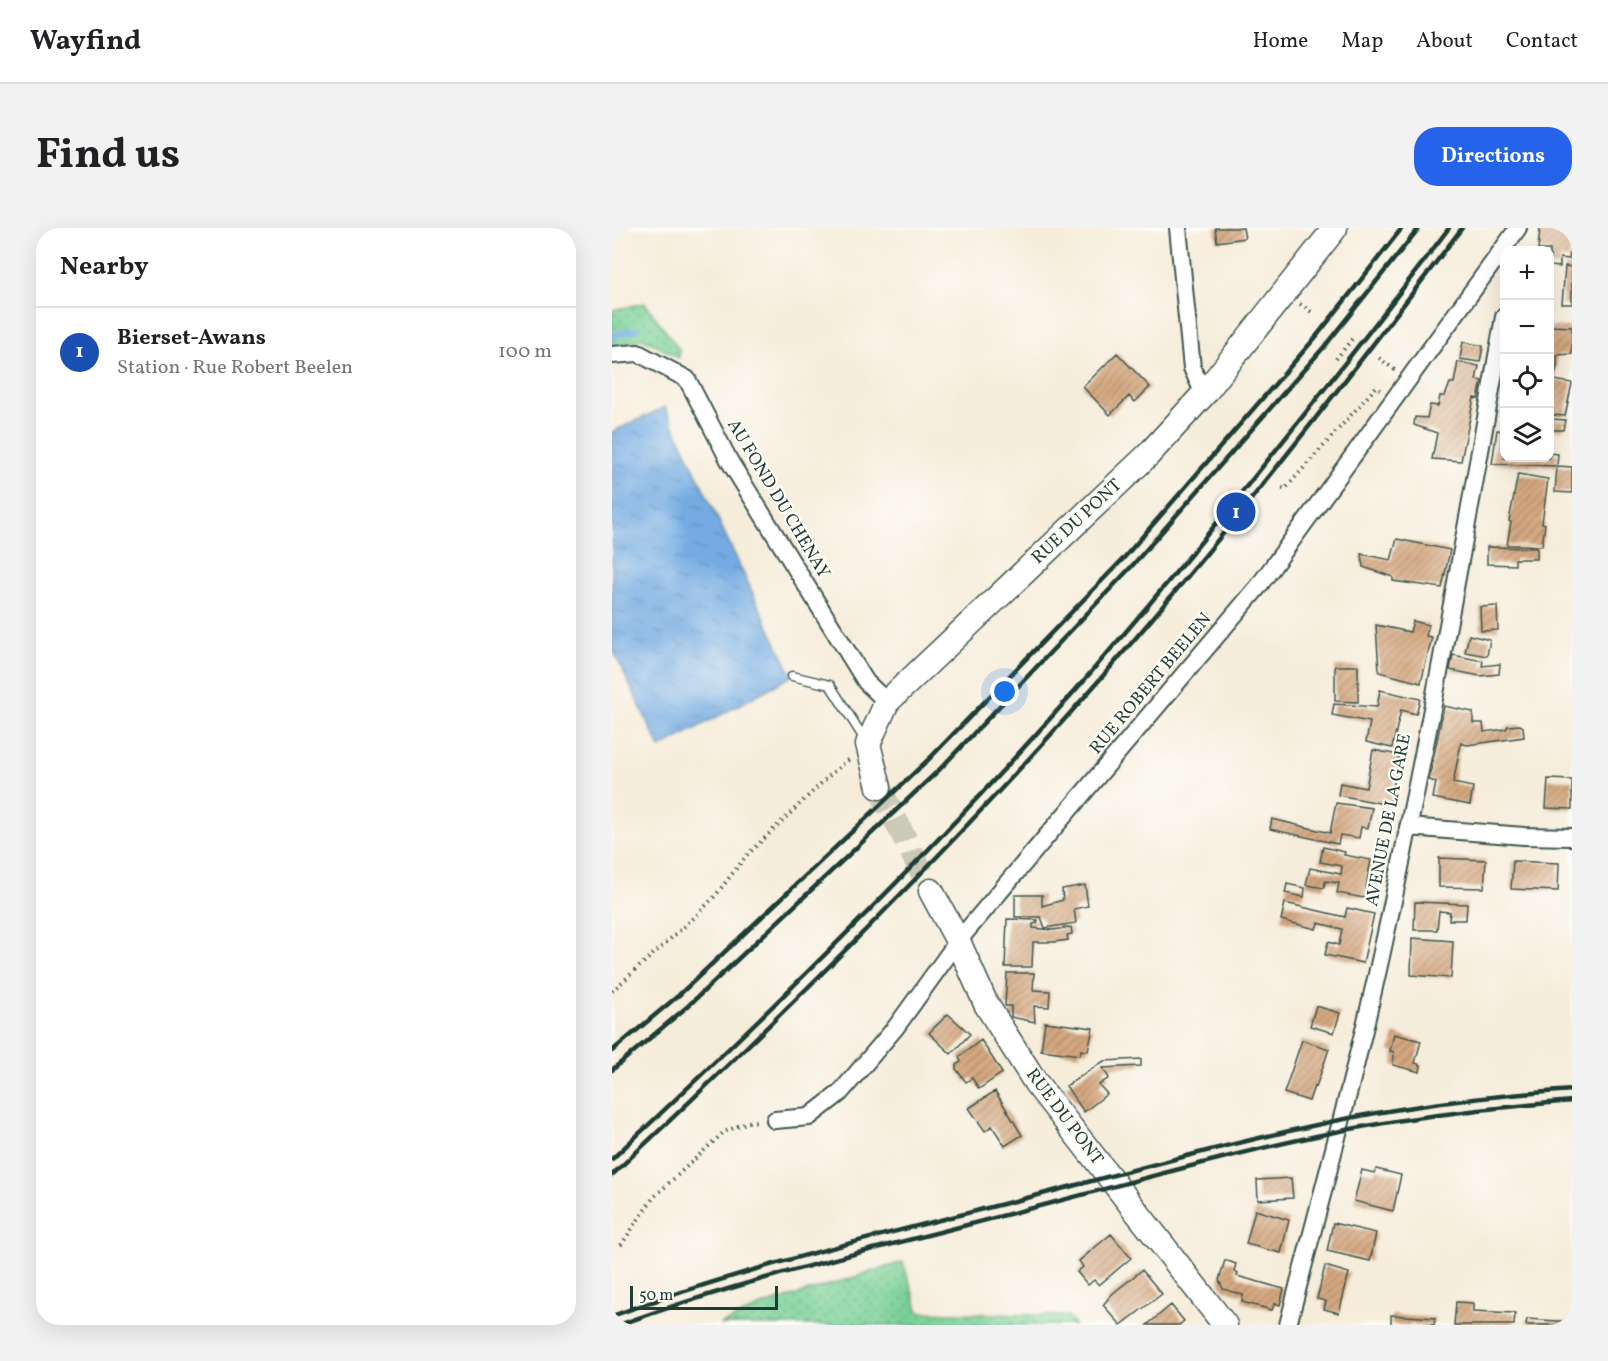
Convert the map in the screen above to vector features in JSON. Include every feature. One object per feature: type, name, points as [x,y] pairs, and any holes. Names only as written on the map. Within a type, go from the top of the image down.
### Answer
[{"type":"street","points":[[1178,228],[1191,368],[1204,394]]},
{"type":"street","name":"RUE DU PONT","points":[[868,744],[887,702],[1148,455],[1204,394],[1335,228]]},
{"type":"street","points":[[1517,246],[1519,228]]},
{"type":"street","name":"RUE ROBERT BEELEN","points":[[775,1120],[809,1117],[840,1093],[896,1027],[958,941],[1258,587],[1519,228]]},
{"type":"street","name":"AVENUE DE LA GARE","points":[[1287,1325],[1385,940],[1461,559],[1500,340]]},
{"type":"street","name":"AU FOND DU CHENAY","points":[[612,355],[638,353],[687,379],[730,462],[866,682],[887,702]]},
{"type":"street","points":[[868,744],[879,787]]},
{"type":"street","points":[[1408,827],[1524,836],[1572,837]]},
{"type":"street","name":"RUE DU PONT","points":[[931,891],[958,941],[986,1004],[1036,1083],[1225,1325]]},
{"type":"lane","points":[[792,676],[830,684],[868,744]]},
{"type":"path","points":[[1303,306],[1314,314]]},
{"type":"path","points":[[1336,359],[1352,339]]},
{"type":"path","points":[[1379,358],[1386,363]]},
{"type":"path","points":[[1282,488],[1285,489],[1376,387],[1380,390],[1384,385]]},
{"type":"path","points":[[612,991],[696,916],[746,856],[832,773],[868,744]]},
{"type":"path","points":[[621,1245],[653,1198],[724,1132],[748,1122],[775,1120]]},
{"type":"green space","points":[[645,303],[680,351],[679,358],[643,338],[612,348],[612,310]]},
{"type":"green space","points":[[903,1262],[919,1312],[1068,1316],[1075,1325],[720,1325],[761,1306]]},
{"type":"water","points":[[665,407],[792,676],[660,748],[612,648],[612,432]]},
{"type":"building","points":[[1215,228],[1243,228],[1245,238],[1217,242]]},
{"type":"building","points":[[1540,228],[1572,228],[1569,259],[1560,258],[1560,267],[1554,266],[1554,246],[1538,246]]},
{"type":"building","points":[[1565,266],[1572,267],[1572,304],[1562,304]]},
{"type":"building","points":[[1554,326],[1572,327],[1572,354],[1557,355],[1554,380]]},
{"type":"building","points":[[1463,342],[1483,346],[1480,362],[1460,359]]},
{"type":"building","points":[[1117,353],[1150,387],[1135,402],[1129,396],[1110,415],[1083,387]]},
{"type":"building","points":[[1458,362],[1479,366],[1476,380],[1482,381],[1478,399],[1474,398],[1461,461],[1432,459],[1437,433],[1414,425],[1415,417],[1427,418],[1430,405],[1438,406],[1440,396],[1445,396],[1450,383],[1454,383]]},
{"type":"building","points":[[1554,380],[1572,383],[1565,416],[1554,415]]},
{"type":"building","points":[[1554,419],[1565,420],[1563,430],[1554,430]]},
{"type":"building","points":[[1497,430],[1500,430],[1500,462],[1554,462],[1554,454],[1558,454],[1557,466],[1492,464]]},
{"type":"building","points":[[1557,466],[1572,467],[1572,493],[1555,492]]},
{"type":"building","points":[[1518,474],[1548,479],[1542,523],[1545,524],[1542,546],[1507,545]]},
{"type":"building","points":[[1397,539],[1450,550],[1442,588],[1393,581],[1393,577],[1363,567],[1361,554],[1391,560]]},
{"type":"building","points":[[1487,547],[1537,548],[1537,559],[1515,559],[1515,565],[1487,564]]},
{"type":"building","points":[[1497,606],[1498,630],[1481,631],[1480,607]]},
{"type":"building","points":[[1413,621],[1429,625],[1426,636],[1432,637],[1421,683],[1379,672],[1376,625],[1410,632]]},
{"type":"building","points":[[1469,635],[1490,640],[1487,656],[1465,652]]},
{"type":"building","points":[[1453,655],[1483,661],[1482,666],[1500,664],[1499,674],[1480,676],[1450,670]]},
{"type":"building","points":[[1335,666],[1358,666],[1358,702],[1335,701]]},
{"type":"building","points":[[1380,690],[1420,699],[1416,714],[1401,710],[1392,748],[1366,742],[1370,722],[1332,715],[1334,704],[1377,707]]},
{"type":"building","points":[[1444,706],[1473,712],[1473,723],[1483,723],[1484,732],[1506,729],[1508,726],[1523,727],[1524,737],[1467,745],[1461,743],[1453,783],[1473,787],[1470,805],[1433,798],[1436,782],[1429,780]]},
{"type":"building","points":[[1373,750],[1399,755],[1390,805],[1338,795],[1340,783],[1366,788]]},
{"type":"building","points":[[1548,779],[1572,780],[1572,809],[1546,808]]},
{"type":"building","points":[[1336,803],[1372,808],[1368,828],[1361,827],[1359,838],[1340,835],[1338,844],[1270,829],[1272,819],[1330,833]]},
{"type":"building","points":[[1323,847],[1345,852],[1344,855],[1371,860],[1364,898],[1337,893],[1339,883],[1325,881],[1324,888],[1306,885],[1310,868],[1341,874],[1342,866],[1320,862]]},
{"type":"building","points":[[1439,858],[1486,860],[1484,888],[1439,887]]},
{"type":"building","points":[[1513,861],[1559,863],[1558,891],[1511,889]]},
{"type":"building","points":[[1287,884],[1305,888],[1304,897],[1285,893]]},
{"type":"building","points":[[1085,885],[1088,906],[1074,909],[1076,923],[1045,928],[1041,917],[1015,917],[1015,895],[1042,895],[1042,906],[1063,900],[1062,889]]},
{"type":"building","points":[[1415,902],[1467,904],[1466,920],[1449,920],[1450,912],[1439,911],[1437,930],[1414,930]]},
{"type":"building","points":[[1285,903],[1345,917],[1347,908],[1374,914],[1363,963],[1325,955],[1328,942],[1339,945],[1342,929],[1318,923],[1316,929],[1281,920]]},
{"type":"building","points":[[1007,919],[1038,920],[1033,924],[1033,928],[1053,930],[1071,927],[1072,934],[1067,935],[1068,940],[1033,942],[1032,967],[1005,967]]},
{"type":"building","points":[[1412,938],[1453,941],[1451,978],[1411,975]]},
{"type":"building","points":[[1007,973],[1034,973],[1033,990],[1050,991],[1049,1007],[1034,1006],[1035,1022],[1011,1017],[1011,1006],[1005,1006]]},
{"type":"building","points":[[1316,1006],[1340,1013],[1334,1033],[1310,1026]]},
{"type":"building","points":[[948,1014],[970,1034],[951,1054],[929,1033]]},
{"type":"building","points":[[1045,1022],[1093,1028],[1088,1051],[1081,1050],[1080,1055],[1041,1050]]},
{"type":"building","points":[[1394,1034],[1421,1041],[1415,1063],[1421,1065],[1420,1072],[1393,1065],[1394,1052],[1390,1051]]},
{"type":"building","points":[[981,1040],[1002,1073],[979,1089],[972,1078],[966,1082],[956,1069],[956,1065],[961,1062],[959,1057]]},
{"type":"building","points":[[1302,1040],[1329,1049],[1309,1101],[1284,1093]]},
{"type":"building","points":[[1141,1059],[1141,1066],[1103,1068],[1109,1078],[1099,1085],[1107,1094],[1084,1112],[1066,1086],[1104,1061]]},
{"type":"building","points":[[995,1091],[1022,1135],[1005,1146],[992,1126],[985,1131],[969,1108]]},
{"type":"building","points":[[1376,1169],[1401,1175],[1393,1211],[1354,1201],[1362,1170],[1374,1173]]},
{"type":"building","points":[[1291,1178],[1293,1198],[1258,1200],[1257,1180]]},
{"type":"building","points":[[1255,1210],[1289,1220],[1281,1253],[1246,1244]]},
{"type":"building","points":[[1333,1223],[1376,1233],[1370,1261],[1327,1251]]},
{"type":"building","points":[[1111,1234],[1131,1258],[1099,1285],[1094,1280],[1088,1285],[1077,1272],[1083,1267],[1079,1261]]},
{"type":"building","points":[[1225,1260],[1236,1264],[1234,1271],[1238,1273],[1237,1276],[1284,1289],[1280,1305],[1275,1303],[1272,1310],[1242,1302],[1243,1295],[1223,1289],[1219,1280]]},
{"type":"building","points":[[1325,1266],[1349,1273],[1339,1313],[1324,1309],[1326,1301],[1317,1299]]},
{"type":"building","points":[[1142,1270],[1162,1294],[1121,1325],[1103,1305],[1112,1294]]},
{"type":"building","points":[[1456,1302],[1473,1303],[1473,1311],[1515,1313],[1514,1325],[1454,1325]]},
{"type":"building","points":[[1171,1305],[1184,1321],[1179,1325],[1147,1325]]},
{"type":"building","points":[[1391,1315],[1435,1318],[1434,1325],[1391,1325]]},
{"type":"building","points":[[1527,1319],[1572,1322],[1572,1325],[1526,1325]]},
{"type":"waterway","points":[[612,336],[637,329]]},
{"type":"tunnel","points":[[879,787],[931,891]]},
{"type":"railway","points":[[612,1051],[679,995],[930,758],[1122,560],[1315,338],[1402,228]]},
{"type":"railway","points":[[612,1070],[688,1006],[940,769],[1131,567],[1324,347],[1419,228]]},
{"type":"railway","points":[[612,1159],[844,936],[956,821],[1064,703],[1261,469],[1449,228]]},
{"type":"railway","points":[[612,1175],[731,1063],[905,890],[1072,711],[1174,593],[1272,473],[1462,228]]},
{"type":"railway","points":[[612,1316],[662,1298],[816,1252],[1275,1134],[1413,1107],[1572,1090]]},
{"type":"railway","points":[[619,1325],[667,1308],[814,1265],[1251,1151],[1396,1121],[1572,1101]]},
{"type":"place","name":"Bierset-Awans","points":[[1236,512]]}]
